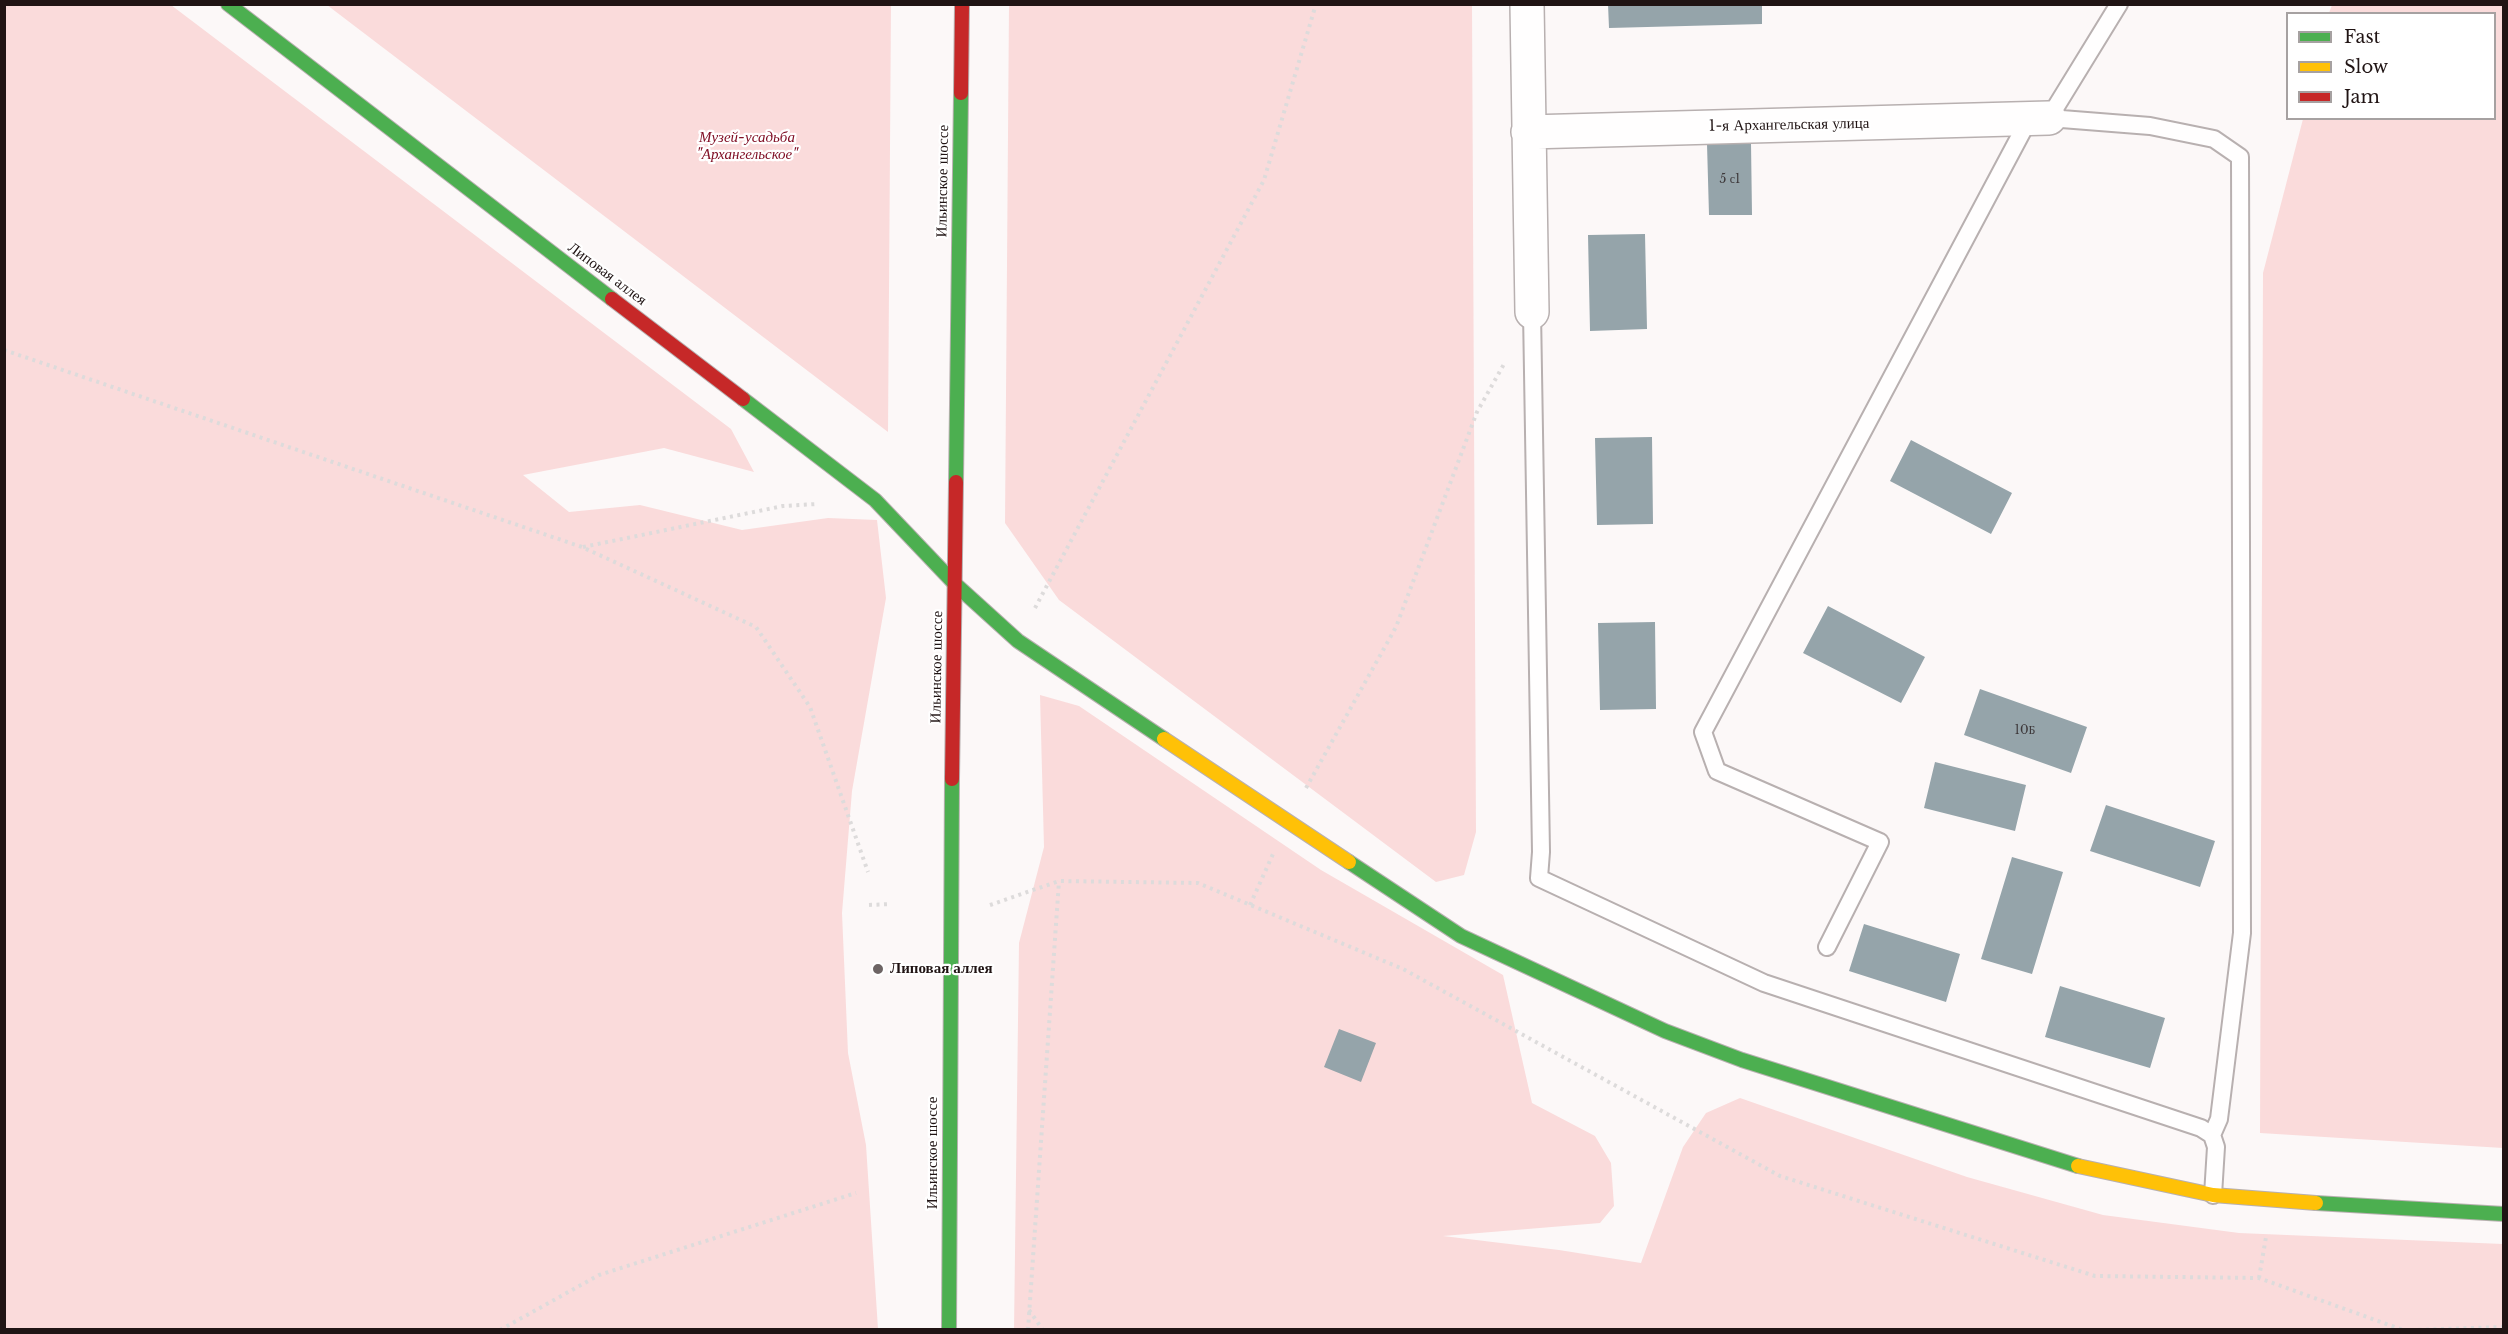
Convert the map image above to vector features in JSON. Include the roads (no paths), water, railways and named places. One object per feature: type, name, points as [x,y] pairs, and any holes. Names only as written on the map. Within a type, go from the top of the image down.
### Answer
[{"type":"street","name":"Липовая аллея","points":[[228,4],[875,500],[955,584],[1017,641],[1461,936],[1665,1031],[1742,1060],[2064,1163],[2213,1195],[2273,1201],[2504,1214]]},
{"type":"street","name":"Ильинское шоссе","points":[[949,1329],[962,4]]},
{"type":"street","points":[[1527,4],[1532,312]]},
{"type":"street","name":"1-я Архангельская улица","points":[[1528,132],[2039,119]]},
{"type":"lane","points":[[1827,947],[1880,842],[1717,771],[1703,732],[2039,119],[2119,4]]},
{"type":"lane","points":[[2039,119],[2161,128],[2214,139],[2240,157],[2242,933],[2219,1119],[2212,1136]]},
{"type":"lane","points":[[1532,312],[1541,852],[1539,878],[1764,983],[2201,1128],[2212,1136],[2216,1147],[2213,1195]]},
{"type":"place","name":"Липовая аллея","points":[[878,969]]},
{"type":"park label","name":"Музей-усадьба \"Архангельское\"","points":[[747,146]]}]
